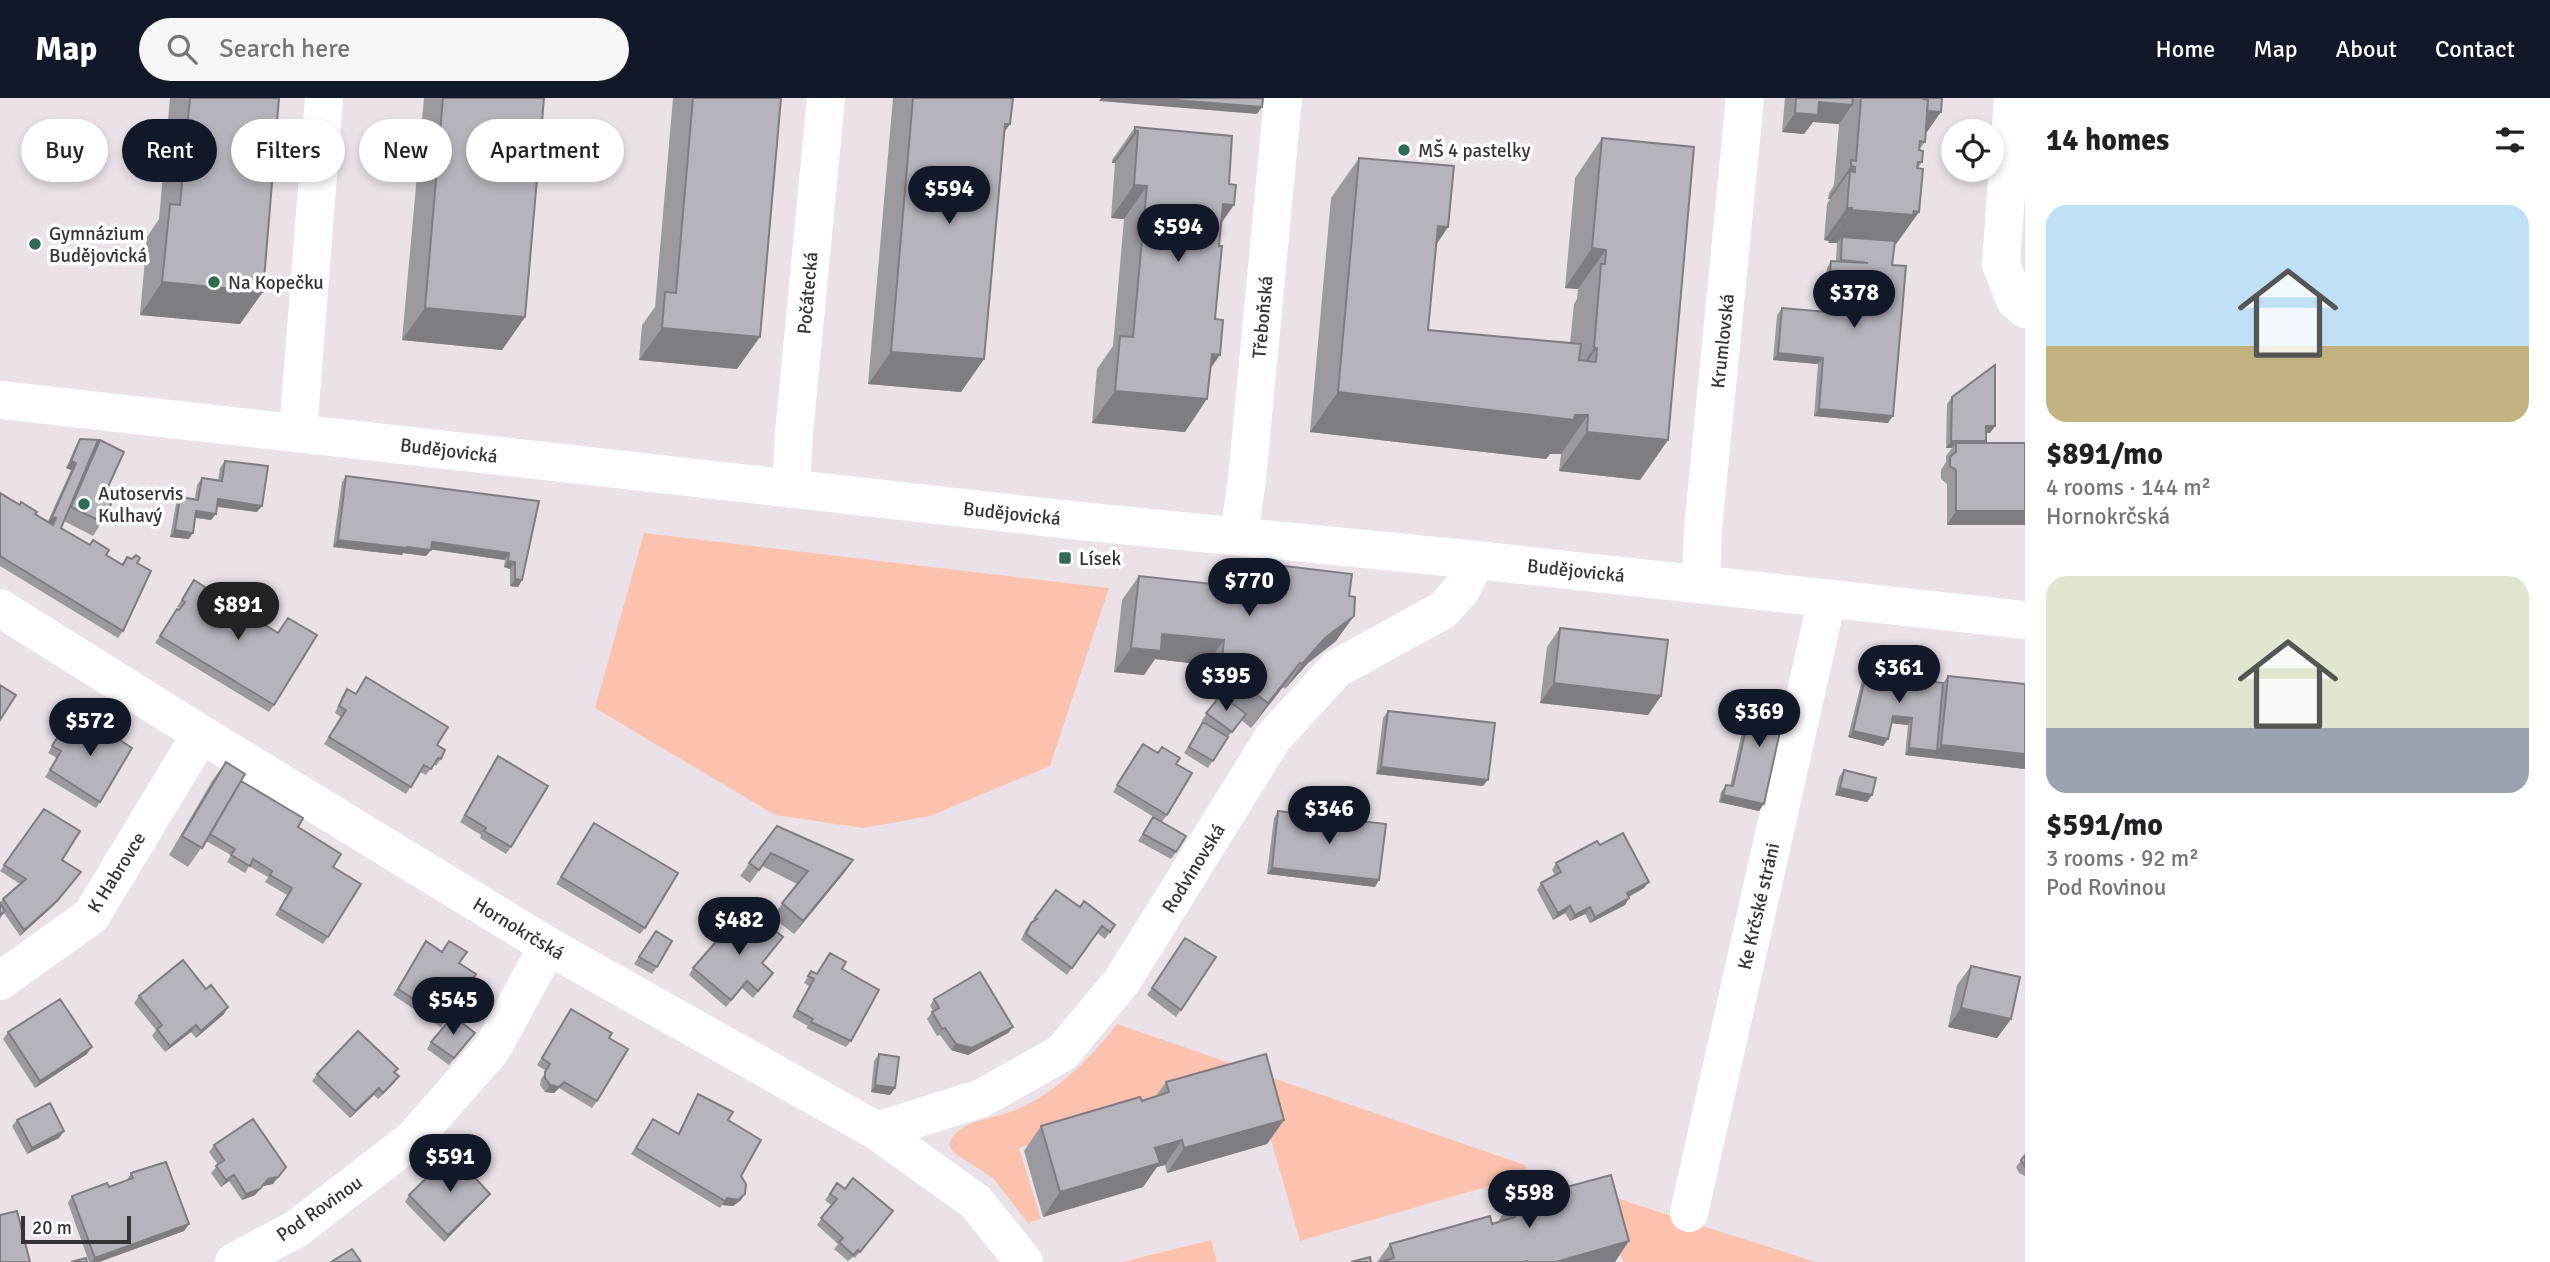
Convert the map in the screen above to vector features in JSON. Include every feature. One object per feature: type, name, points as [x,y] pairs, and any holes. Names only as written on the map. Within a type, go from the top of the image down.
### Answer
[{"type":"street","points":[[298,432],[324,98]]},
{"type":"street","name":"Počátecká","points":[[791,489],[825,98]]},
{"type":"street","name":"Třeboňská","points":[[1239,536],[1247,480],[1283,98]]},
{"type":"street","name":"Krumlovská","points":[[1701,583],[1703,529],[1745,98]]},
{"type":"street","points":[[2013,98],[2001,264],[2015,300],[2025,309]]},
{"type":"street","name":"Budějovická","points":[[0,400],[791,489],[1476,559],[2025,620]]},
{"type":"street","name":"Rodvinovská","points":[[877,1131],[982,1098],[1062,1053],[1122,981],[1273,738],[1336,669],[1443,610],[1461,590],[1476,559]]},
{"type":"street","name":"Ke Krčské stráni","points":[[1689,1213],[1827,599]]},
{"type":"street","name":"Hornokrčská","points":[[0,608],[548,946],[877,1131],[976,1202],[1024,1262]]},
{"type":"street","name":"K Habrovce","points":[[0,981],[91,916],[201,734]]},
{"type":"street","name":"Pod Rovinou","points":[[234,1262],[296,1229],[413,1139],[492,1049],[548,946]]},
{"type":"shaded area","points":[[644,533],[1109,588],[1050,766],[930,816],[863,828],[775,815],[595,708]]},
{"type":"shaded area","points":[[1117,1024],[1525,1165],[1527,1175],[1300,1241],[1253,1077],[1019,1148],[1041,1219],[1028,1223],[993,1178],[954,1153],[949,1145],[953,1136],[968,1125],[1018,1109],[1047,1093],[1085,1061]]},
{"type":"shaded area","points":[[1601,1192],[1654,1211],[1815,1262],[1623,1262]]},
{"type":"shaded area","points":[[1211,1240],[1217,1262],[1122,1262]]},
{"type":"building","points":[[190,98],[279,98],[277,119],[231,119],[231,182],[272,182],[263,292],[162,282],[170,204],[180,205],[182,182],[217,182],[217,119],[188,119]]},
{"type":"building","points":[[443,98],[544,98],[542,119],[466,119],[466,182],[537,182],[525,317],[425,308],[436,182],[452,182],[452,119],[441,119]]},
{"type":"building","points":[[693,98],[781,98],[760,337],[662,328],[665,292],[676,293]]},
{"type":"building","points":[[913,98],[1013,98],[1010,124],[1005,124],[984,359],[891,352]]},
{"type":"building","points":[[1151,98],[1263,98],[1262,107]]},
{"type":"building","points":[[1796,98],[1853,98],[1852,105],[1819,102],[1818,115],[1795,113]]},
{"type":"building","points":[[1861,98],[1928,100],[1925,142],[1920,141],[1919,150],[1923,151],[1922,162],[1918,162],[1917,168],[1923,169],[1919,212],[1914,211],[1913,215],[1847,208],[1850,171],[1855,172],[1851,160],[1856,161]]},
{"type":"building","points":[[1923,98],[1942,98],[1941,112],[1927,111],[1928,100]]},
{"type":"building","points":[[1135,127],[1232,136],[1229,184],[1236,185],[1234,205],[1223,204],[1215,319],[1223,320],[1220,355],[1212,354],[1207,399],[1115,391],[1120,336],[1133,337],[1147,186],[1134,185],[1138,131],[1135,131]]},
{"type":"building","points":[[1602,138],[1694,147],[1668,440],[1587,432],[1588,415],[1575,415],[1574,420],[1338,392],[1359,158],[1454,166],[1448,227],[1438,226],[1428,330],[1581,344],[1579,360],[1596,362],[1597,348],[1594,348],[1601,264],[1605,264],[1606,250],[1592,248]]},
{"type":"building","points":[[1842,237],[1895,241],[1892,265],[1906,266],[1893,416],[1819,409],[1823,358],[1778,353],[1782,308],[1827,312],[1831,261],[1868,263],[1841,260]]},
{"type":"building","points":[[1995,365],[1995,426],[1986,426],[1986,441],[1951,441],[1952,397]]},
{"type":"building","points":[[80,439],[98,440],[61,528],[90,545],[93,540],[109,550],[106,555],[123,565],[127,557],[132,559],[136,555],[140,558],[137,563],[151,571],[123,631],[0,556],[0,493],[20,505],[21,502],[53,525],[56,518],[52,517],[76,463],[71,461]]},
{"type":"building","points":[[100,440],[124,452],[102,500],[111,504],[102,522],[71,507]]},
{"type":"building","points":[[1956,443],[2025,443],[2025,511],[1956,511],[1956,470],[1950,466],[1950,457],[1956,452]]},
{"type":"building","points":[[225,461],[268,466],[262,506],[218,499],[216,514],[196,511],[193,533],[175,530],[180,497],[198,500],[202,478],[222,481]]},
{"type":"building","points":[[346,476],[539,501],[522,580],[515,579],[515,562],[508,561],[509,553],[432,542],[431,550],[338,540]]},
{"type":"building","points":[[1234,560],[1352,574],[1349,596],[1355,597],[1354,616],[1325,638],[1302,664],[1300,663],[1268,703],[1221,668],[1224,640],[1162,634],[1161,651],[1131,648],[1139,576],[1231,586]]},
{"type":"building","points":[[194,580],[278,633],[288,618],[317,635],[274,705],[160,636],[177,609],[185,602],[182,600]]},
{"type":"building","points":[[1560,628],[1668,640],[1661,696],[1554,683]]},
{"type":"building","points":[[1869,661],[1905,664],[1904,678],[1943,683],[1937,751],[1909,748],[1912,718],[1893,716],[1888,739],[1853,731]]},
{"type":"building","points":[[1948,676],[2025,684],[2025,754],[1941,745]]},
{"type":"building","points":[[366,677],[448,727],[437,745],[445,750],[441,759],[438,758],[431,769],[424,765],[411,787],[329,737],[346,710],[339,706],[347,689],[356,694]]},
{"type":"building","points":[[0,685],[16,695],[0,720]]},
{"type":"building","points":[[1765,690],[1788,695],[1764,804],[1723,795],[1726,785],[1733,786],[1752,703],[1761,706]]},
{"type":"building","points":[[1221,695],[1246,714],[1232,732],[1206,713]]},
{"type":"building","points":[[1388,711],[1495,723],[1488,780],[1381,767]]},
{"type":"building","points":[[82,715],[132,748],[100,802],[50,770],[61,751],[52,746],[61,732],[70,737]]},
{"type":"building","points":[[1203,722],[1228,737],[1213,761],[1189,747]]},
{"type":"building","points":[[1143,744],[1158,753],[1162,747],[1180,758],[1176,764],[1192,773],[1167,815],[1117,785]]},
{"type":"building","points":[[498,756],[548,786],[511,847],[484,831],[486,828],[465,815]]},
{"type":"building","points":[[226,762],[245,774],[202,848],[182,836]]},
{"type":"building","points":[[1844,770],[1876,778],[1872,795],[1840,788]]},
{"type":"building","points":[[241,781],[303,818],[298,827],[341,854],[333,867],[361,884],[328,937],[280,909],[292,888],[270,875],[272,871],[253,859],[250,866],[231,855],[235,849],[210,834]]},
{"type":"building","points":[[44,809],[80,831],[62,860],[81,872],[57,901],[24,930],[3,899],[26,879],[4,865]]},
{"type":"building","points":[[1278,811],[1386,824],[1379,880],[1272,868]]},
{"type":"building","points":[[1153,817],[1186,836],[1176,852],[1143,834]]},
{"type":"building","points":[[594,823],[678,873],[645,928],[561,877]]},
{"type":"building","points":[[777,826],[853,860],[803,921],[782,903],[808,871],[771,853],[759,870],[749,863]]},
{"type":"building","points":[[1623,833],[1649,882],[1627,893],[1629,898],[1595,917],[1590,907],[1575,915],[1570,906],[1558,913],[1541,883],[1561,872],[1556,863],[1597,841],[1600,845]]},
{"type":"building","points":[[1056,890],[1080,907],[1084,901],[1115,925],[1110,932],[1102,926],[1072,968],[1026,934]]},
{"type":"building","points":[[742,912],[769,936],[774,930],[783,937],[762,963],[773,973],[758,991],[747,981],[731,1000],[693,968]]},
{"type":"building","points":[[656,931],[672,941],[657,967],[639,957]]},
{"type":"building","points":[[1185,938],[1216,957],[1181,1010],[1152,988]]},
{"type":"building","points":[[426,941],[442,952],[449,941],[467,952],[459,963],[476,974],[446,1020],[398,989]]},
{"type":"building","points":[[830,953],[846,962],[842,969],[879,990],[851,1041],[811,1022],[813,1019],[797,1010],[814,979],[808,976],[811,971],[817,974]]},
{"type":"building","points":[[183,960],[206,989],[211,985],[228,1007],[201,1031],[196,1025],[170,1046],[157,1029],[162,1025],[139,996]]},
{"type":"building","points":[[1971,966],[2020,977],[2011,1019],[1961,1008]]},
{"type":"building","points":[[980,972],[1013,1027],[972,1048],[956,1044],[945,1028],[942,1029],[932,1012],[939,1008],[934,999]]},
{"type":"building","points":[[60,999],[92,1047],[40,1081],[8,1032]]},
{"type":"building","points":[[571,1009],[612,1033],[609,1038],[628,1049],[597,1101],[564,1082],[559,1087],[550,1085],[545,1078],[550,1064],[542,1058]]},
{"type":"building","points":[[453,1016],[475,1033],[454,1058],[431,1042]]},
{"type":"building","points":[[358,1031],[398,1069],[394,1072],[399,1076],[383,1093],[379,1088],[355,1111],[317,1074]]},
{"type":"building","points":[[879,1054],[899,1057],[895,1088],[875,1085]]},
{"type":"building","points":[[1266,1054],[1284,1120],[1184,1148],[1182,1140],[1155,1148],[1160,1163],[1060,1192],[1041,1126],[1140,1097],[1142,1101],[1169,1092],[1166,1082]]},
{"type":"building","points":[[698,1094],[733,1112],[728,1120],[761,1140],[741,1176],[746,1184],[745,1194],[738,1200],[727,1198],[725,1201],[636,1148],[653,1119],[679,1134]]},
{"type":"building","points":[[50,1103],[64,1131],[32,1148],[17,1120]]},
{"type":"building","points":[[253,1119],[286,1167],[278,1177],[268,1179],[260,1189],[246,1194],[234,1175],[226,1180],[216,1166],[224,1160],[214,1145]]},
{"type":"building","points":[[452,1153],[490,1194],[448,1235],[409,1195]]},
{"type":"building","points":[[166,1162],[189,1224],[95,1258],[72,1196],[107,1183],[109,1187],[133,1178],[131,1173]]},
{"type":"building","points":[[1611,1175],[1629,1241],[1556,1262],[1380,1262],[1394,1258],[1390,1244],[1490,1216],[1492,1224],[1515,1217],[1511,1202]]},
{"type":"building","points":[[853,1178],[893,1211],[860,1252],[858,1250],[853,1255],[839,1242],[843,1238],[821,1218],[837,1199],[830,1194],[837,1183],[845,1189]]},
{"type":"building","points":[[17,1211],[30,1262],[0,1262],[0,1215]]},
{"type":"building","points":[[352,1249],[361,1262],[331,1262]]},
{"type":"building","points":[[1370,1257],[1371,1262],[1351,1262]]},
{"type":"building","points":[[86,1258],[87,1262],[71,1262]]},
{"type":"place","name":"MŠ 4 pastelky","points":[[1404,150]]},
{"type":"place","name":"Gymnázium Budějovická","points":[[35,244]]},
{"type":"place","name":"Na Kopečku","points":[[214,282]]},
{"type":"place","name":"Autoservis Kulhavý","points":[[84,504]]},
{"type":"place","name":"Lísek","points":[[1065,558]]}]
